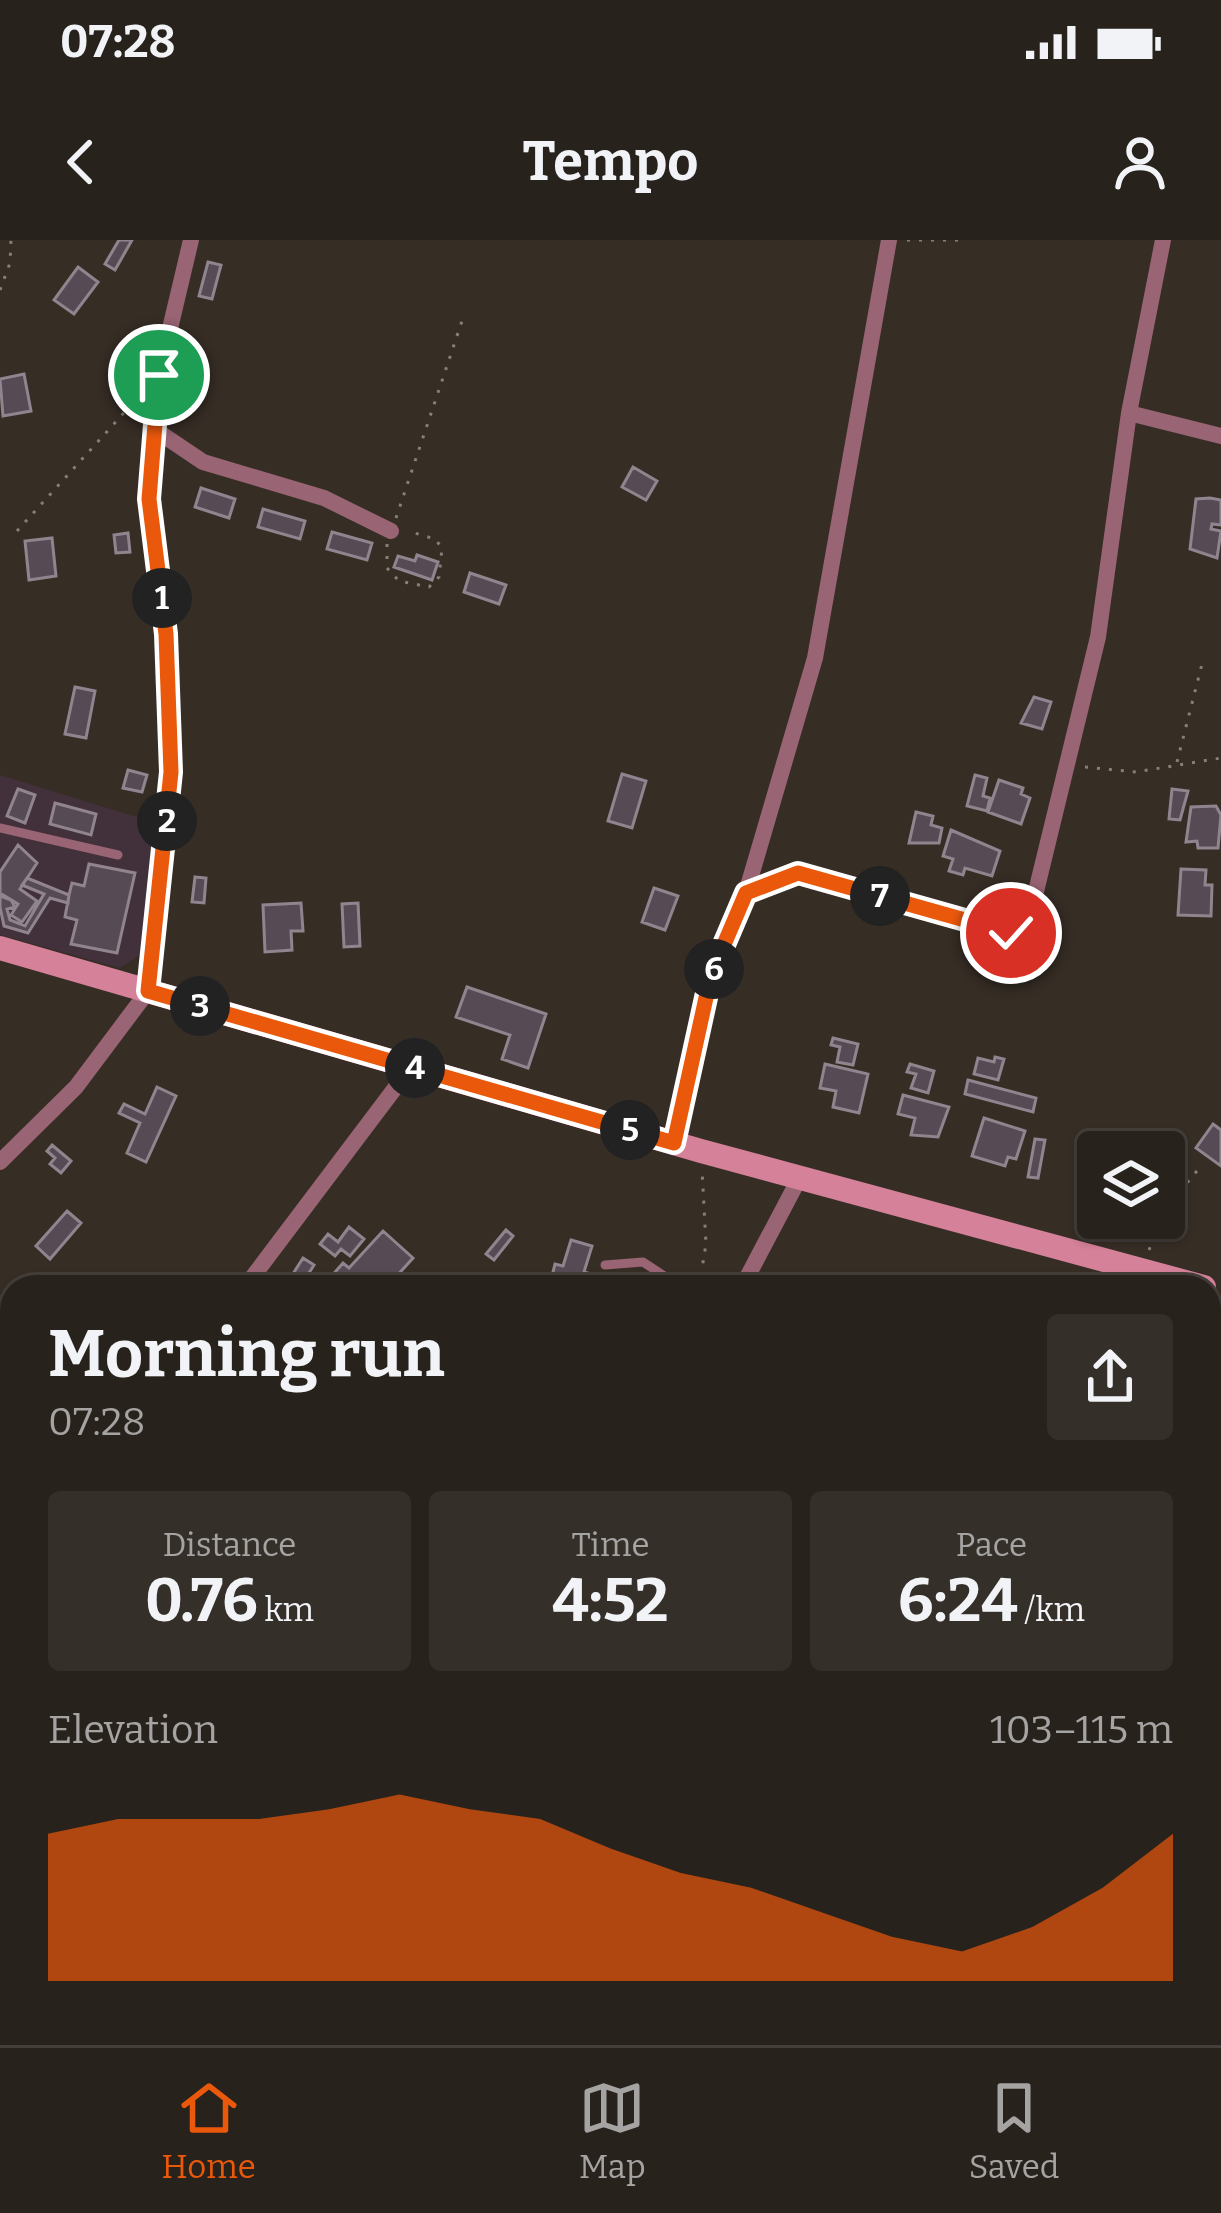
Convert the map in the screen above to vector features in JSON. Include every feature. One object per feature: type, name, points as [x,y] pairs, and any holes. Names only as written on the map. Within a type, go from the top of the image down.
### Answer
[{"type":"street","points":[[0,1162],[76,1088],[148,991],[171,772],[166,634],[149,499],[159,375],[191,240]]},
{"type":"street","points":[[674,1143],[711,975],[746,893],[815,658],[889,240]]},
{"type":"street","points":[[746,893],[775,879],[812,875],[1011,933],[1030,916],[1097,638],[1129,413],[1163,240]]},
{"type":"street","points":[[1129,413],[1221,436]]},
{"type":"street","points":[[154,429],[203,462],[324,498],[391,531]]},
{"type":"street","points":[[0,948],[1128,1275]]},
{"type":"street","points":[[254,1275],[411,1067]]},
{"type":"street","points":[[748,1275],[800,1178]]},
{"type":"lane","points":[[0,828],[118,856]]},
{"type":"lane","points":[[605,1265],[643,1262],[663,1275]]},
{"type":"path","points":[[0,290],[11,240]]},
{"type":"path","points":[[906,240],[963,240]]},
{"type":"path","points":[[391,531],[418,532],[442,548],[439,577],[429,587],[399,581],[386,568],[391,531],[462,320]]},
{"type":"path","points":[[17,531],[159,375]]},
{"type":"path","points":[[1176,764],[1202,664]]},
{"type":"path","points":[[1066,771],[1090,766],[1136,772],[1221,758]]},
{"type":"path","points":[[701,1151],[706,1244],[701,1275]]},
{"type":"path","points":[[1185,1186],[1198,1171]]},
{"type":"path","points":[[1143,1275],[1154,1239]]},
{"type":"shaded area","points":[[0,775],[153,822],[144,952],[120,968],[0,935]]},
{"type":"building","points":[[119,240],[132,240],[115,270],[105,264]]},
{"type":"building","points":[[208,262],[221,265],[212,299],[199,296]]},
{"type":"building","points":[[78,267],[98,282],[74,314],[54,300]]},
{"type":"building","points":[[24,374],[31,411],[3,416],[0,379]]},
{"type":"building","points":[[633,467],[657,481],[646,500],[622,487]]},
{"type":"building","points":[[201,488],[235,499],[229,518],[195,507]]},
{"type":"building","points":[[1196,499],[1221,500],[1221,525],[1212,524],[1211,529],[1221,531],[1217,558],[1190,549]]},
{"type":"building","points":[[263,509],[305,521],[300,539],[258,527]]},
{"type":"building","points":[[332,532],[372,543],[367,560],[327,549]]},
{"type":"building","points":[[128,533],[130,552],[116,553],[114,535]]},
{"type":"building","points":[[52,538],[56,576],[29,580],[25,541]]},
{"type":"building","points":[[417,555],[438,562],[432,580],[394,567],[398,556],[415,561]]},
{"type":"building","points":[[470,573],[506,585],[499,604],[464,592]]},
{"type":"building","points":[[75,687],[95,691],[86,738],[65,734]]},
{"type":"building","points":[[1034,697],[1051,702],[1042,729],[1021,723]]},
{"type":"building","points":[[128,770],[147,775],[142,792],[123,788]]},
{"type":"building","points":[[622,774],[646,781],[632,828],[608,821]]},
{"type":"building","points":[[975,775],[987,778],[983,796],[990,798],[987,811],[967,806]]},
{"type":"building","points":[[999,780],[1023,788],[1021,794],[1030,798],[1021,824],[988,812]]},
{"type":"building","points":[[18,789],[35,795],[25,823],[7,816]]},
{"type":"building","points":[[1172,789],[1188,791],[1180,820],[1169,819]]},
{"type":"building","points":[[55,803],[96,814],[91,835],[50,824]]},
{"type":"building","points":[[1216,806],[1221,815],[1218,848],[1198,848],[1197,841],[1186,842],[1191,807]]},
{"type":"building","points":[[916,812],[933,816],[931,825],[942,828],[939,843],[909,843]]},
{"type":"building","points":[[951,830],[1000,851],[992,876],[965,868],[963,875],[949,871],[953,859],[943,856]]},
{"type":"building","points":[[18,845],[37,863],[20,889],[37,901],[22,922],[11,915],[18,904],[0,893],[0,872]]},
{"type":"building","points":[[89,864],[135,873],[117,953],[71,944],[77,920],[65,917],[69,895],[72,883],[84,886]]},
{"type":"building","points":[[1181,869],[1206,870],[1205,885],[1212,885],[1211,916],[1178,915]]},
{"type":"building","points":[[195,877],[206,878],[204,903],[192,902]]},
{"type":"building","points":[[27,878],[69,895],[68,903],[50,898],[28,933],[4,926],[0,907],[0,896],[11,900],[15,907],[7,909],[10,920],[25,926],[44,894],[22,885]]},
{"type":"building","points":[[654,888],[678,896],[665,930],[642,922]]},
{"type":"building","points":[[301,903],[303,931],[291,931],[292,950],[265,952],[263,905]]},
{"type":"building","points":[[358,903],[360,946],[344,947],[342,904]]},
{"type":"building","points":[[467,987],[546,1014],[528,1068],[502,1059],[510,1035],[456,1017]]},
{"type":"building","points":[[833,1038],[858,1044],[853,1065],[837,1062],[840,1047],[831,1045]]},
{"type":"building","points":[[995,1057],[1004,1059],[998,1080],[974,1074],[978,1058],[994,1062]]},
{"type":"building","points":[[825,1064],[868,1074],[859,1113],[833,1107],[836,1091],[820,1088]]},
{"type":"building","points":[[910,1064],[934,1071],[928,1093],[911,1088],[916,1074],[907,1072]]},
{"type":"building","points":[[968,1080],[1036,1098],[1033,1112],[965,1094]]},
{"type":"building","points":[[157,1087],[176,1096],[146,1162],[127,1153],[140,1123],[119,1113],[124,1104],[145,1114]]},
{"type":"building","points":[[903,1095],[949,1107],[938,1137],[911,1135],[915,1118],[898,1114]]},
{"type":"building","points":[[984,1118],[1025,1131],[1016,1159],[1008,1157],[1005,1166],[972,1156]]},
{"type":"building","points":[[1213,1124],[1221,1130],[1221,1166],[1196,1148]]},
{"type":"building","points":[[1035,1139],[1045,1140],[1038,1178],[1028,1177]]},
{"type":"building","points":[[52,1145],[71,1161],[61,1173],[50,1164],[55,1158],[47,1151]]},
{"type":"building","points":[[67,1211],[81,1223],[50,1259],[36,1246]]},
{"type":"building","points":[[349,1227],[364,1239],[350,1256],[341,1249],[335,1256],[320,1244],[328,1234],[338,1242]]},
{"type":"building","points":[[506,1230],[513,1236],[494,1260],[486,1254]]},
{"type":"building","points":[[383,1231],[413,1258],[398,1275],[332,1275],[343,1263],[349,1268]]},
{"type":"building","points":[[571,1240],[592,1246],[584,1272],[595,1275],[552,1275],[555,1264],[563,1266]]},
{"type":"building","points":[[303,1258],[314,1265],[308,1275],[292,1275]]},
{"type":"route","points":[[159,375],[149,499],[166,634],[171,772],[148,991],[674,1143],[711,975],[746,893],[798,873],[944,918],[1011,933]]}]
